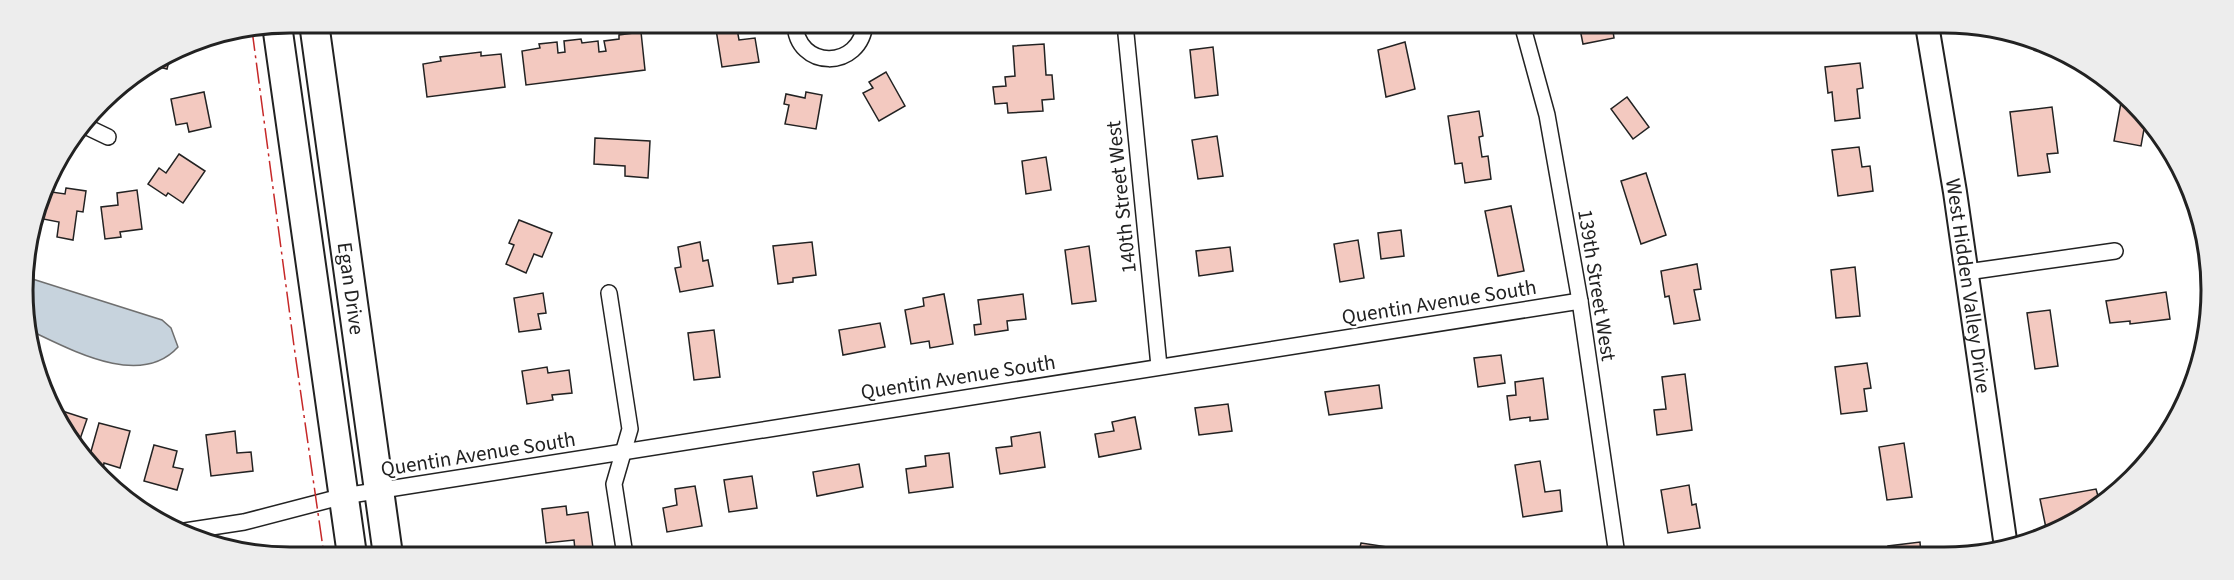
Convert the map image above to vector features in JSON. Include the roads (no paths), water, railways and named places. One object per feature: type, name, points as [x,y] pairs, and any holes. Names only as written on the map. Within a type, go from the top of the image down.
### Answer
[{"type":"highway","name":"Egan Drive","points":[[316,33],[387,547]]},
{"type":"highway","name":"Egan Drive","points":[[278,34],[351,547]]},
{"type":"street","points":[[797,33],[799,41],[807,51],[818,57],[829,59],[840,58],[850,53],[858,46],[863,33]]},
{"type":"street","name":"140th Street West","points":[[1126,33],[1159,366]]},
{"type":"street","name":"139th Street West","points":[[1524,33],[1546,115],[1580,301],[1616,547]]},
{"type":"street","name":"West Hidden Valley Drive","points":[[1928,33],[1967,272],[2005,539]]},
{"type":"street","points":[[91,128],[108,136]]},
{"type":"street","points":[[1967,272],[2115,251]]},
{"type":"street","points":[[609,293],[630,429],[614,484],[624,547]]},
{"type":"street","name":"Quentin Avenue South","points":[[197,529],[244,522],[344,496],[1580,301]]}]
